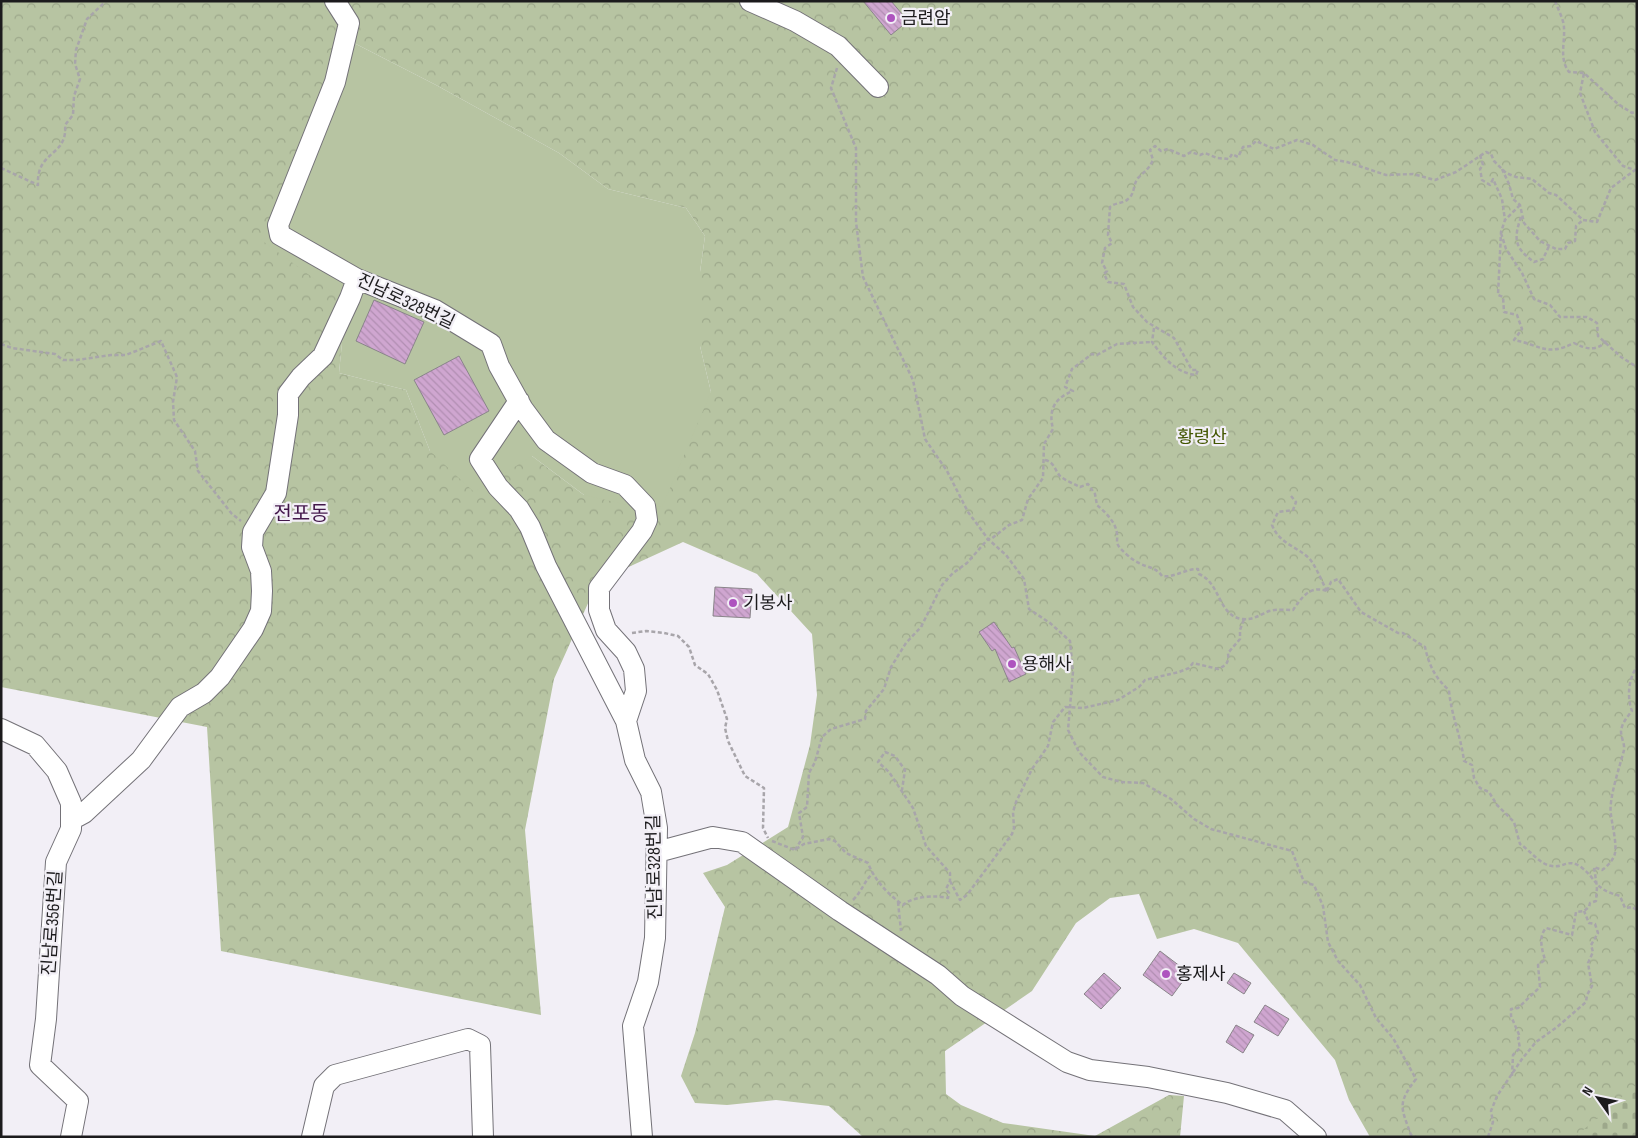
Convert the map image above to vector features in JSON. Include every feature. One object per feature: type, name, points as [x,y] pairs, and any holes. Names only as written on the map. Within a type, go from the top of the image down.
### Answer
[{"type":"street","name":"진남로328번길","points":[[335,1],[349,23],[335,82],[278,225],[280,235],[356,279],[435,310],[491,344],[499,366],[518,401],[546,440],[592,473],[625,485],[645,506],[647,520],[642,531],[599,588],[599,610],[606,630],[626,652],[634,669],[636,691],[626,720],[634,760],[651,792],[657,828],[655,938],[648,982],[633,1026],[642,1137]]},
{"type":"street","points":[[750,1],[795,21],[843,50],[878,87]]},
{"type":"street","points":[[71,820],[84,813],[141,760],[180,708],[204,693],[220,677],[253,629],[261,612],[262,591],[261,571],[252,547],[253,532],[276,493],[288,415],[288,394],[301,377],[323,356],[350,298],[356,279]]},
{"type":"street","points":[[518,401],[480,459],[498,488],[519,508],[530,527],[546,566],[626,720]]},
{"type":"street","name":"진남로356번길","points":[[1,729],[35,745],[57,771],[71,803],[71,830],[56,862],[46,1019],[40,1065],[78,1101],[71,1137]]},
{"type":"street","points":[[657,852],[713,837],[742,842],[900,952],[938,975],[970,1001],[1067,1062],[1090,1070],[1148,1077],[1227,1093],[1285,1110],[1316,1137]]},
{"type":"street","points":[[312,1137],[324,1086],[335,1075],[468,1039],[480,1045],[483,1137]]},
{"type":"path","points":[[1,168],[38,185],[37,172],[43,161],[62,146],[66,133],[65,125],[73,115],[74,96],[80,79],[75,64],[76,50],[87,19],[106,1]]},
{"type":"path","points":[[1555,1],[1564,27],[1563,49],[1565,67],[1569,72],[1584,73],[1618,104],[1632,113],[1637,111]]},
{"type":"path","points":[[843,50],[831,88],[856,148],[856,222],[862,277],[913,380],[925,439],[947,471],[968,512],[988,539],[1006,555],[1024,579],[1029,610],[1050,623],[1070,641],[1073,672],[1068,730],[1080,752],[1103,777],[1120,782],[1143,783],[1171,799],[1194,819],[1211,829],[1292,851],[1304,882],[1314,885],[1323,906],[1328,942],[1338,961],[1360,986],[1376,1018],[1393,1038],[1416,1079],[1404,1096],[1402,1110],[1411,1136],[1416,1137]]},
{"type":"path","points":[[1584,73],[1580,93],[1595,132],[1623,166],[1636,170]]},
{"type":"path","points":[[1154,328],[1152,342],[1167,362],[1188,374],[1196,375],[1198,370],[1192,370],[1174,338],[1154,328],[1133,307],[1124,284],[1108,282],[1104,274],[1107,271],[1102,263],[1105,248],[1112,242],[1108,235],[1110,207],[1130,198],[1138,178],[1149,170],[1153,160],[1150,150],[1155,146],[1161,151],[1168,149],[1184,156],[1191,152],[1200,155],[1205,152],[1217,158],[1229,159],[1232,154],[1238,157],[1242,147],[1251,146],[1256,141],[1274,148],[1297,140],[1312,145],[1336,160],[1348,162],[1386,175],[1413,174],[1434,180],[1456,172],[1486,152],[1491,154],[1501,168],[1509,184],[1513,199],[1520,205],[1522,217],[1516,240],[1522,253],[1534,262],[1543,260],[1549,246]]},
{"type":"path","points":[[1480,155],[1483,165],[1480,168],[1482,180],[1490,185],[1493,179],[1502,198],[1505,220],[1501,232],[1497,287],[1498,295],[1504,297],[1504,312],[1517,315],[1521,323],[1522,329],[1514,340],[1541,350],[1553,351],[1574,343],[1591,349],[1601,347],[1606,341]]},
{"type":"path","points":[[1501,168],[1516,177],[1532,179],[1549,193],[1556,195],[1583,220],[1597,222],[1611,188],[1636,170]]},
{"type":"path","points":[[1505,220],[1520,205]]},
{"type":"path","points":[[1522,217],[1540,241],[1556,249],[1564,249],[1568,243],[1575,241],[1576,226],[1583,220]]},
{"type":"path","points":[[1501,232],[1506,249],[1522,273],[1534,298],[1550,305],[1560,318],[1587,317],[1597,323],[1598,336],[1606,341],[1621,357],[1637,367]]},
{"type":"path","points":[[1,344],[12,348],[55,354],[63,360],[78,360],[111,355],[126,355],[162,341],[177,378],[173,402],[174,420],[195,451],[198,471],[232,514],[253,532]]},
{"type":"path","points":[[795,850],[803,837],[799,813],[807,807],[809,773],[815,762],[822,737],[830,729],[865,719],[866,711],[873,705],[884,689],[891,667],[906,643],[921,626],[930,605],[939,595],[942,585],[952,573],[967,564],[988,539],[991,539],[1009,525],[1022,520],[1028,499],[1043,478],[1044,444],[1053,429],[1050,418],[1051,409],[1059,397],[1073,391],[1065,387],[1072,369],[1092,354],[1097,355],[1117,344],[1152,342]]},
{"type":"path","points":[[1045,460],[1049,461],[1056,468],[1060,476],[1072,483],[1080,487],[1088,484],[1095,494],[1097,505],[1108,514],[1112,521],[1117,534],[1118,546],[1127,554],[1138,563],[1158,570],[1162,576],[1170,578],[1181,572],[1198,569],[1199,574],[1213,585],[1219,594],[1221,604],[1232,617],[1244,619],[1262,616],[1269,611],[1293,610],[1302,597],[1310,591],[1318,588],[1327,591]]},
{"type":"path","points":[[1291,496],[1296,502],[1293,510],[1278,512],[1272,524],[1274,532],[1287,545],[1312,562],[1327,591]]},
{"type":"path","points":[[1327,591],[1330,582],[1338,579],[1361,612],[1398,633],[1403,633],[1425,647],[1427,658],[1438,681],[1449,690],[1456,728],[1461,736],[1464,761],[1472,765],[1474,778],[1480,788],[1490,792],[1497,805],[1514,822],[1520,844],[1531,851],[1542,862],[1552,866],[1570,862],[1580,866],[1597,887],[1620,896],[1625,908],[1632,907],[1637,910]]},
{"type":"path","points":[[950,881],[960,900],[967,895],[1012,834],[1014,828],[1013,812],[1016,802],[1032,769],[1048,746],[1053,722],[1065,707],[1083,708],[1118,700],[1139,687],[1145,680],[1179,672],[1189,668],[1193,663],[1218,669],[1226,666],[1229,661],[1228,653],[1240,638],[1240,630],[1244,619]]},
{"type":"path","points":[[606,630],[628,634],[646,631],[664,633],[678,636],[689,647],[695,665],[708,674],[717,690],[727,719],[725,728],[728,741],[745,776],[764,788],[762,828],[767,838],[795,850]]},
{"type":"path","points":[[1512,1076],[1513,1055],[1520,1048],[1518,1038],[1520,1037],[1511,1016],[1511,1009],[1518,1008],[1540,987],[1538,965],[1545,960],[1541,945],[1541,934],[1546,928],[1572,936],[1576,912],[1584,911],[1589,907],[1590,903],[1596,901],[1597,887],[1594,867],[1602,870],[1615,855],[1612,834],[1614,824],[1610,814],[1617,772],[1624,748],[1621,731],[1625,719],[1632,711],[1628,699],[1631,674],[1637,667]]},
{"type":"path","points":[[795,850],[804,844],[829,839],[835,840],[846,853],[868,863],[872,874],[880,884],[903,905],[908,901],[937,895],[948,898],[949,893],[946,889],[950,881],[950,873],[926,846],[913,808],[902,790],[878,762],[886,752],[895,756],[905,770],[902,790]]},
{"type":"path","points":[[840,911],[863,890],[872,874]]},
{"type":"path","points":[[897,900],[902,932],[900,952]]},
{"type":"path","points":[[1488,1137],[1494,1122],[1491,1111],[1494,1103],[1536,1042],[1586,1002],[1586,995],[1592,986],[1588,963],[1593,952],[1591,945],[1598,933],[1595,924],[1588,923],[1584,911]]},
{"type":"green space","name":"황령산","points":[[1,1],[1637,1],[1637,1137],[1370,1137],[1349,1100],[1335,1060],[1238,943],[1194,929],[1157,939],[1139,894],[1110,898],[1076,923],[1032,991],[945,1051],[946,1094],[961,1105],[1003,1123],[1095,1136],[1169,1095],[1184,1096],[1180,1137],[863,1137],[829,1106],[776,1100],[727,1105],[695,1103],[681,1076],[695,1033],[725,907],[703,873],[727,865],[788,827],[810,745],[817,695],[812,634],[757,574],[683,542],[598,581],[554,679],[525,830],[541,1015],[221,951],[207,727],[1,687]],"holes":[[[354,43],[436,85],[559,153],[608,189],[686,208],[705,236],[700,272],[700,346],[711,392],[584,495],[532,456],[430,451],[406,390],[339,373],[346,302]]]},
{"type":"green space","points":[[354,43],[436,85],[559,153],[608,189],[686,208],[705,236],[700,272],[700,346],[711,392],[662,507],[623,504],[584,495],[532,456],[474,492],[430,451],[406,390],[339,373],[346,302],[260,239]]},
{"type":"green space","points":[[1637,1084],[1637,1137],[1575,1137]]},
{"type":"building","name":"금련암","points":[[863,1],[891,1],[908,21],[891,35]]},
{"type":"building","points":[[374,300],[424,322],[405,364],[356,341]]},
{"type":"building","points":[[459,356],[489,411],[444,435],[414,380]]},
{"type":"building","name":"기봉사","points":[[715,587],[752,589],[750,618],[713,616]]},
{"type":"building","points":[[994,622],[1012,648],[1014,647],[1026,674],[1009,682],[995,649],[992,651],[979,632]]},
{"type":"building","name":"홍제사","points":[[1160,951],[1189,973],[1172,996],[1143,975]]},
{"type":"building","points":[[1104,973],[1121,988],[1101,1009],[1084,994]]},
{"type":"building","points":[[1234,973],[1251,983],[1244,994],[1227,983]]},
{"type":"building","points":[[1265,1005],[1289,1019],[1278,1036],[1254,1022]]},
{"type":"building","points":[[1236,1025],[1254,1035],[1243,1053],[1226,1042]]},
{"type":"place","name":"금련암","points":[[891,18]]},
{"type":"place","name":"기봉사","points":[[733,603]]},
{"type":"place","name":"용해사","points":[[1012,664]]},
{"type":"place","name":"홍제사","points":[[1166,974]]},
{"type":"district","name":"전포동","points":[[301,513]]}]
